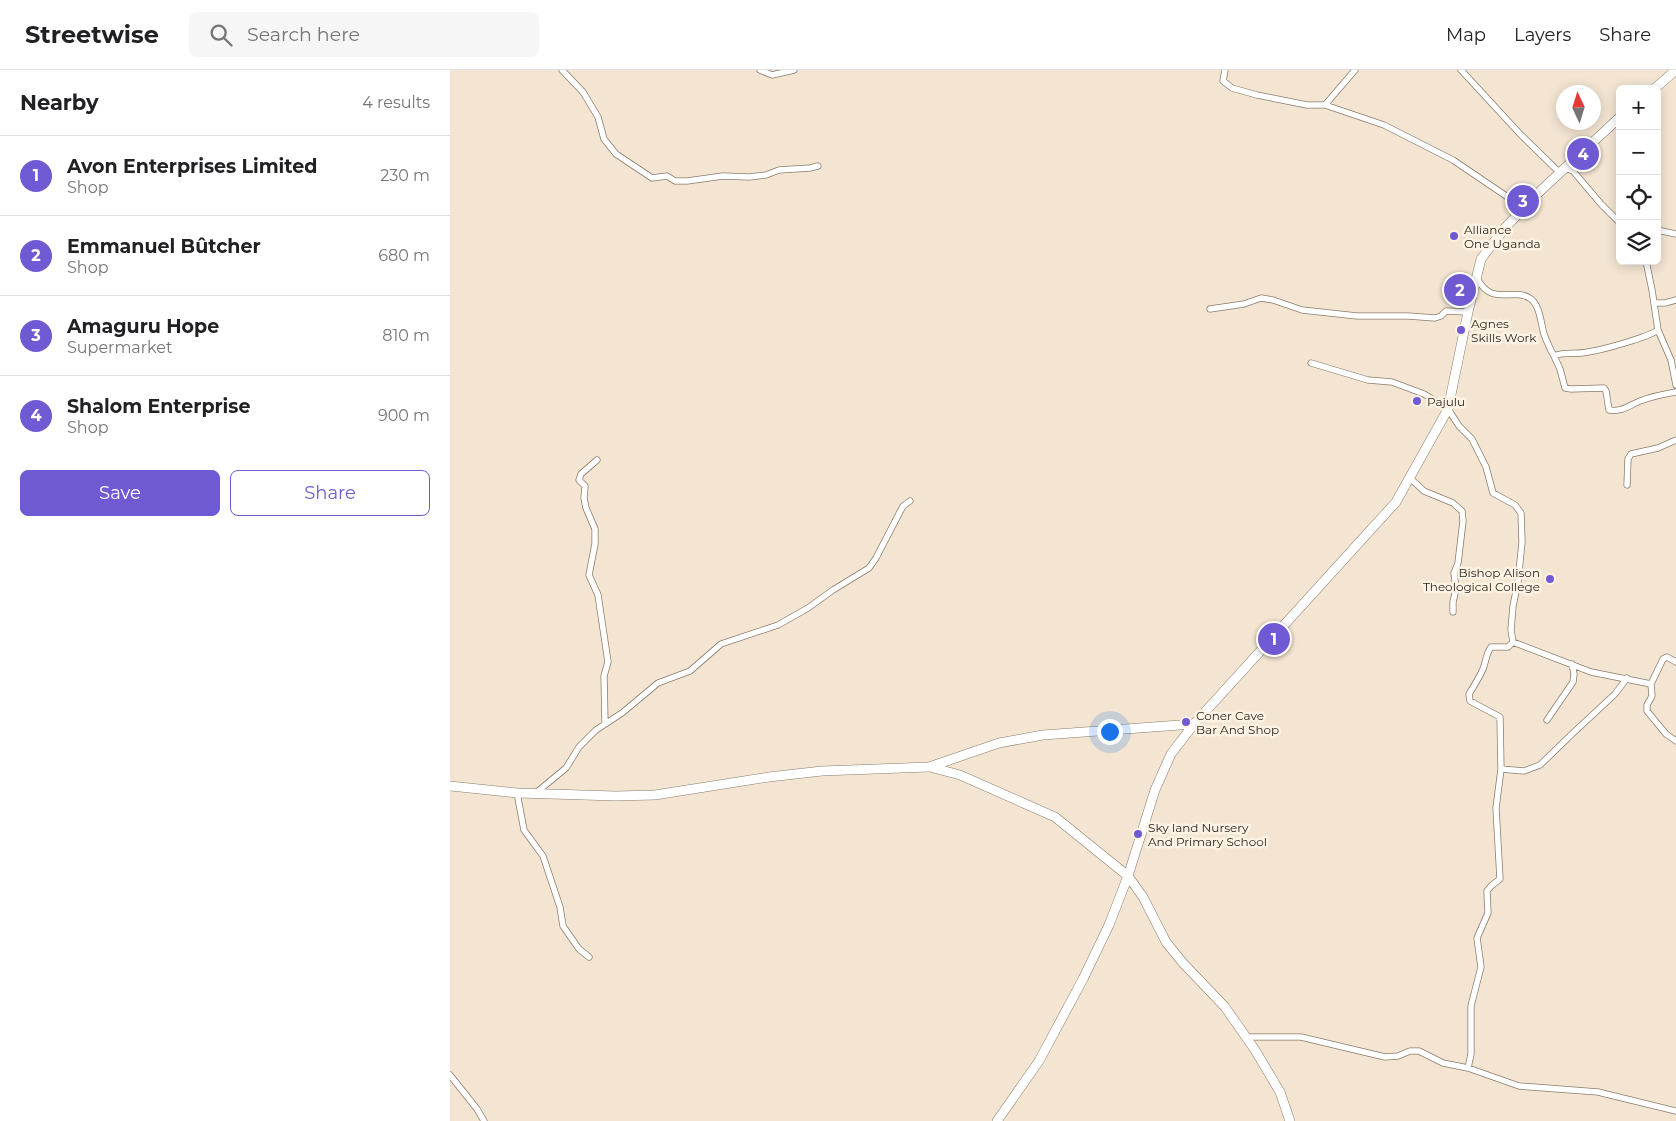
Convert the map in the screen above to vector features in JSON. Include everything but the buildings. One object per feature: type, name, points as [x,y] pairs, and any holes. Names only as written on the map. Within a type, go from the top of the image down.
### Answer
[{"type":"street","points":[[562,70],[584,92],[598,117],[604,139],[616,154],[652,178],[667,176],[675,181],[681,181],[723,176],[749,177],[766,175],[779,170],[818,166]]},
{"type":"street","points":[[760,70],[772,75],[794,70]]},
{"type":"street","points":[[1224,70],[1223,81],[1232,88],[1307,105],[1325,105],[1384,125],[1453,160],[1515,202],[1528,205]]},
{"type":"street","points":[[1325,105],[1354,70]]},
{"type":"street","points":[[1461,70],[1521,135],[1559,172]]},
{"type":"street","points":[[1659,85],[1676,70]]},
{"type":"street","points":[[997,1121],[1039,1061],[1110,925],[1159,781],[1171,754],[1194,724],[1396,502],[1448,409],[1476,277],[1483,256],[1504,230],[1559,172],[1616,121]]},
{"type":"street","points":[[1559,172],[1568,169],[1573,171],[1617,220]]},
{"type":"street","points":[[1661,231],[1676,234]]},
{"type":"street","points":[[1647,265],[1658,330],[1671,360],[1676,385]]},
{"type":"street","points":[[1476,277],[1484,289],[1497,295],[1524,295],[1531,299],[1535,304],[1544,334],[1560,369],[1565,388],[1604,388],[1609,410],[1616,411],[1640,401],[1676,392]]},
{"type":"street","points":[[1210,309],[1244,304],[1261,298],[1302,310],[1357,316],[1435,318],[1441,316],[1446,311],[1468,312]]},
{"type":"street","points":[[1654,303],[1676,300]]},
{"type":"street","points":[[1554,356],[1564,352],[1588,352],[1628,342],[1658,330]]},
{"type":"street","points":[[1311,363],[1368,380],[1392,382],[1424,394],[1448,409],[1459,426],[1472,439],[1486,467],[1493,493],[1515,505],[1521,513],[1522,542],[1511,630],[1514,642]]},
{"type":"street","points":[[1627,485],[1628,459],[1631,454],[1658,448],[1676,440]]},
{"type":"street","points":[[596,460],[581,474],[579,480],[585,486],[584,498],[586,508],[595,529],[595,544],[589,575],[598,595],[608,662],[604,676],[605,723]]},
{"type":"street","points":[[1410,478],[1424,491],[1455,504],[1462,510],[1463,521],[1458,563],[1454,573],[1456,589],[1453,612]]},
{"type":"street","points":[[537,792],[566,768],[579,747],[605,723],[622,713],[658,683],[690,671],[721,644],[778,625],[808,608],[869,568],[903,506],[910,501]]},
{"type":"street","points":[[1514,642],[1591,672],[1651,684]]},
{"type":"street","points":[[1468,1068],[1471,1054],[1471,1006],[1480,967],[1477,938],[1488,913],[1487,891],[1493,884],[1500,881],[1498,863],[1499,831],[1496,808],[1501,769],[1500,718],[1470,701],[1469,694],[1478,680],[1484,666],[1486,653],[1491,646],[1508,647],[1514,642]]},
{"type":"street","points":[[1676,662],[1667,657],[1663,659],[1651,684],[1652,696],[1647,705],[1647,711],[1666,734],[1676,741]]},
{"type":"street","points":[[1547,720],[1573,682],[1572,664]]},
{"type":"street","points":[[1501,769],[1524,771],[1540,765],[1615,694],[1627,678]]},
{"type":"street","points":[[929,767],[999,743],[1043,735],[1194,724]]},
{"type":"street","points":[[450,786],[517,793],[537,792],[579,796],[655,795],[769,777],[822,771],[929,767],[960,775],[1055,817],[1128,876],[1143,897],[1166,942],[1182,963],[1225,1007],[1246,1037],[1280,1092],[1290,1121]]},
{"type":"street","points":[[517,793],[524,830],[540,850],[546,862],[560,907],[563,926],[579,949],[589,957]]},
{"type":"street","points":[[1246,1037],[1301,1037],[1385,1057],[1410,1051],[1423,1052],[1443,1064],[1468,1068],[1519,1086],[1598,1092],[1676,1111]]},
{"type":"street","points":[[450,1075],[477,1109],[484,1121]]},
{"type":"place","name":"Shalom Enterprise","points":[[1583,154]]},
{"type":"place","name":"Amaguru Hope","points":[[1523,201]]},
{"type":"place","name":"Alliance One Uganda","points":[[1454,236]]},
{"type":"place","name":"Emmanuel Bûtcher","points":[[1460,290]]},
{"type":"place","name":"Agnes Skills Work","points":[[1461,330]]},
{"type":"place","name":"Pajulu","points":[[1417,401]]},
{"type":"place","name":"Bishop Alison Theological College","points":[[1550,579]]},
{"type":"place","name":"Avon Enterprises Limited","points":[[1274,639]]},
{"type":"place","name":"Coner Cave Bar And Shop","points":[[1186,722]]},
{"type":"place","name":"Sky land Nursery And Primary School","points":[[1138,834]]}]
